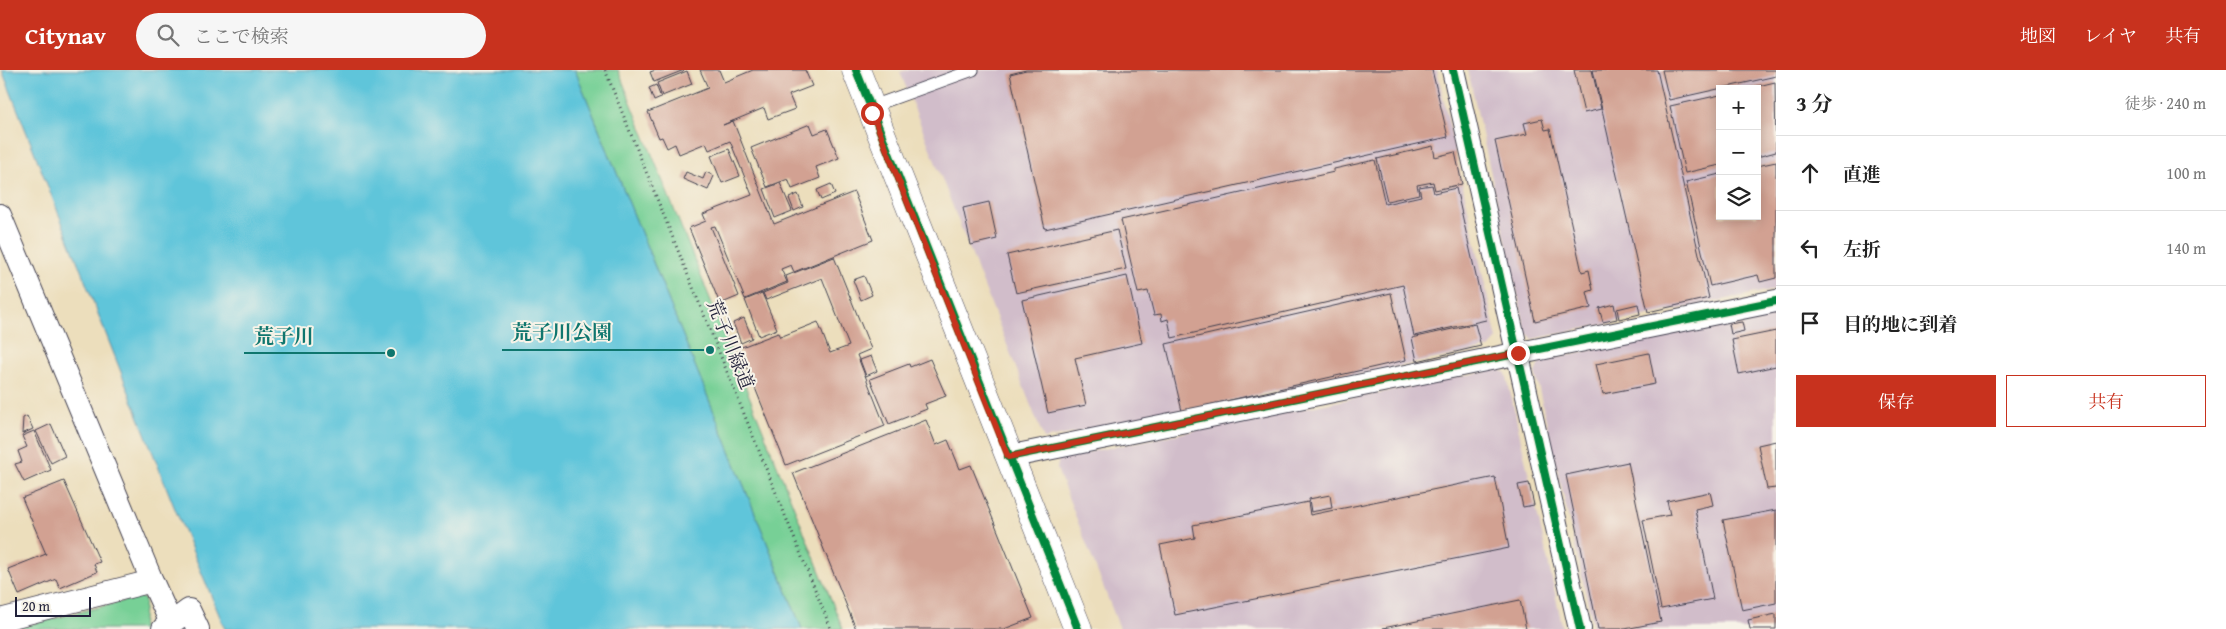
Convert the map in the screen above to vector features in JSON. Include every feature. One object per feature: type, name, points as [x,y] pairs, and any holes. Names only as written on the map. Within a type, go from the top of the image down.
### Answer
[{"type":"street","points":[[856,70],[1008,457],[1078,629]]},
{"type":"street","points":[[1453,70],[1580,629]]},
{"type":"street","points":[[0,215],[152,581],[167,626],[189,610],[198,629]]},
{"type":"street","points":[[1008,457],[1776,301]]},
{"type":"street","points":[[0,620],[152,581]]},
{"type":"lane","points":[[870,108],[973,70]]},
{"type":"shaded area","points":[[908,70],[1437,70],[1497,339],[1489,348],[1044,439],[900,72]]},
{"type":"shaded area","points":[[1468,70],[1776,70],[1776,289],[1533,339],[1526,332]]},
{"type":"shaded area","points":[[1776,312],[1776,629],[1594,629],[1535,372],[1543,360]]},
{"type":"shaded area","points":[[1498,369],[1506,373],[1563,629],[1120,629],[1057,469],[1059,458]]},
{"type":"green space","points":[[575,70],[618,70],[843,629],[802,629]]},
{"type":"green space","points":[[140,597],[145,600],[142,629],[12,629]]},
{"type":"water","points":[[2,70],[575,70],[802,629],[225,629],[173,504]]},
{"type":"building","points":[[656,70],[684,70],[654,82],[650,72]]},
{"type":"building","points":[[700,70],[719,70],[724,82],[753,70],[805,70],[812,86],[789,95],[795,109],[768,119],[764,108],[723,125],[733,121],[774,224],[854,192],[873,240],[794,272],[791,265],[781,269],[787,282],[745,299],[715,226],[711,227],[739,296],[720,304],[689,228],[706,221],[703,214],[752,195],[730,141],[709,150],[706,143],[679,154],[675,144],[667,148],[662,137],[659,138],[648,112],[708,88]]},
{"type":"building","points":[[1026,70],[1432,70],[1448,137],[1045,229],[1010,74]]},
{"type":"building","points":[[1574,70],[1592,70],[1601,109],[1584,113]]},
{"type":"building","points":[[1593,70],[1657,70],[1709,298],[1648,312]]},
{"type":"building","points":[[1662,70],[1776,70],[1776,76],[1736,85],[1716,85],[1716,89],[1669,100]]},
{"type":"building","points":[[687,71],[692,84],[662,96],[657,83]]},
{"type":"building","points":[[1775,82],[1776,152],[1761,156],[1761,130],[1761,85]]},
{"type":"building","points":[[656,85],[661,98],[654,101],[649,88]]},
{"type":"building","points":[[1716,96],[1716,166],[1685,173],[1670,106]]},
{"type":"building","points":[[1542,119],[1545,130],[1550,129],[1582,272],[1589,270],[1593,290],[1587,292],[1591,308],[1535,321],[1495,141],[1527,134],[1524,123]]},
{"type":"building","points":[[810,124],[814,134],[827,129],[839,158],[816,167],[820,178],[792,189],[788,179],[767,187],[751,148]]},
{"type":"building","points":[[1433,146],[1435,157],[1455,152],[1462,184],[1435,190],[1433,182],[1417,185],[1419,194],[1387,201],[1377,159]]},
{"type":"building","points":[[729,149],[740,176],[722,183],[711,156]]},
{"type":"building","points":[[1375,160],[1385,204],[1421,196],[1419,187],[1432,185],[1434,193],[1456,188],[1486,320],[1414,336],[1403,285],[1172,338],[1168,319],[1162,321],[1161,314],[1154,315],[1148,291],[1138,293],[1121,220],[1334,172],[1334,169]]},
{"type":"building","points":[[1776,162],[1776,278],[1760,282],[1758,275],[1710,286],[1686,182],[1716,175],[1716,220],[1761,220],[1761,165]]},
{"type":"building","points":[[686,172],[703,179],[706,172],[714,176],[708,190],[683,179]]},
{"type":"building","points":[[780,183],[792,211],[775,218],[764,189]]},
{"type":"building","points":[[831,184],[835,194],[821,200],[817,190]]},
{"type":"building","points":[[798,194],[803,207],[794,211],[789,198]]},
{"type":"building","points":[[989,202],[997,239],[971,245],[963,208]]},
{"type":"building","points":[[1117,230],[1126,269],[1016,293],[1007,255]]},
{"type":"building","points":[[834,257],[871,349],[857,355],[885,426],[786,465],[739,348],[778,333],[780,337],[818,322],[830,353],[849,346],[822,278],[766,300],[763,293],[788,283],[786,276]]},
{"type":"building","points":[[864,276],[872,295],[861,300],[853,280]]},
{"type":"building","points":[[1127,276],[1142,343],[1075,358],[1086,405],[1048,413],[1022,300]]},
{"type":"building","points":[[762,293],[777,329],[759,336],[745,300]]},
{"type":"building","points":[[1391,293],[1406,360],[1182,411],[1166,344]]},
{"type":"building","points":[[1614,304],[1617,319],[1603,322],[1599,308]]},
{"type":"building","points":[[1638,304],[1640,314],[1619,319],[1617,309]]},
{"type":"building","points":[[744,318],[752,338],[741,343],[733,323]]},
{"type":"building","points":[[1742,322],[1744,331],[1731,334],[1729,324]]},
{"type":"building","points":[[1475,324],[1481,346],[1417,361],[1412,338]]},
{"type":"building","points":[[1776,331],[1776,366],[1739,374],[1732,340]]},
{"type":"building","points":[[1649,353],[1655,384],[1603,394],[1596,364]]},
{"type":"building","points":[[871,356],[877,371],[866,376],[860,360]]},
{"type":"building","points":[[930,359],[946,396],[925,404],[927,409],[889,424],[870,379],[909,364],[910,367]]},
{"type":"building","points":[[27,416],[33,429],[22,434],[23,418]]},
{"type":"building","points":[[926,420],[936,445],[948,440],[960,469],[971,465],[1033,618],[1004,629],[856,629],[793,473]]},
{"type":"building","points":[[51,424],[65,456],[51,463],[36,431]]},
{"type":"building","points":[[34,431],[51,470],[24,482],[15,464],[22,462],[18,451],[27,447],[22,436]]},
{"type":"building","points":[[1776,441],[1776,488],[1767,489],[1758,445]]},
{"type":"building","points":[[1628,462],[1661,622],[1625,629],[1598,629],[1566,475]]},
{"type":"building","points":[[1495,477],[1509,548],[1175,615],[1160,545],[1195,538],[1193,525],[1308,502],[1310,515]]},
{"type":"building","points":[[64,481],[100,562],[94,564],[97,572],[60,588],[56,579],[19,595],[8,569],[46,554],[22,498]]},
{"type":"building","points":[[1529,483],[1534,505],[1523,507],[1518,485]]},
{"type":"building","points":[[1710,492],[1713,505],[1695,509],[1713,599],[1661,609],[1643,520],[1670,515],[1667,501]]},
{"type":"building","points":[[1330,495],[1332,508],[1311,512],[1309,499]]},
{"type":"building","points":[[1776,510],[1776,603],[1742,610],[1723,520]]},
{"type":"building","points":[[1520,600],[1526,629],[1383,629],[1383,628]]},
{"type":"building","points":[[1776,614],[1776,629],[1750,629],[1748,620]]},
{"type":"cycle path","points":[[856,70],[1078,629]]},
{"type":"cycle path","points":[[1453,70],[1580,629]]},
{"type":"cycle path","points":[[1008,457],[1776,301]]},
{"type":"place","name":"荒子川公園","points":[[710,350]]},
{"type":"place","name":"荒子川","points":[[391,353]]},
{"type":"route","points":[[872,113],[1008,457],[1518,353]]}]
